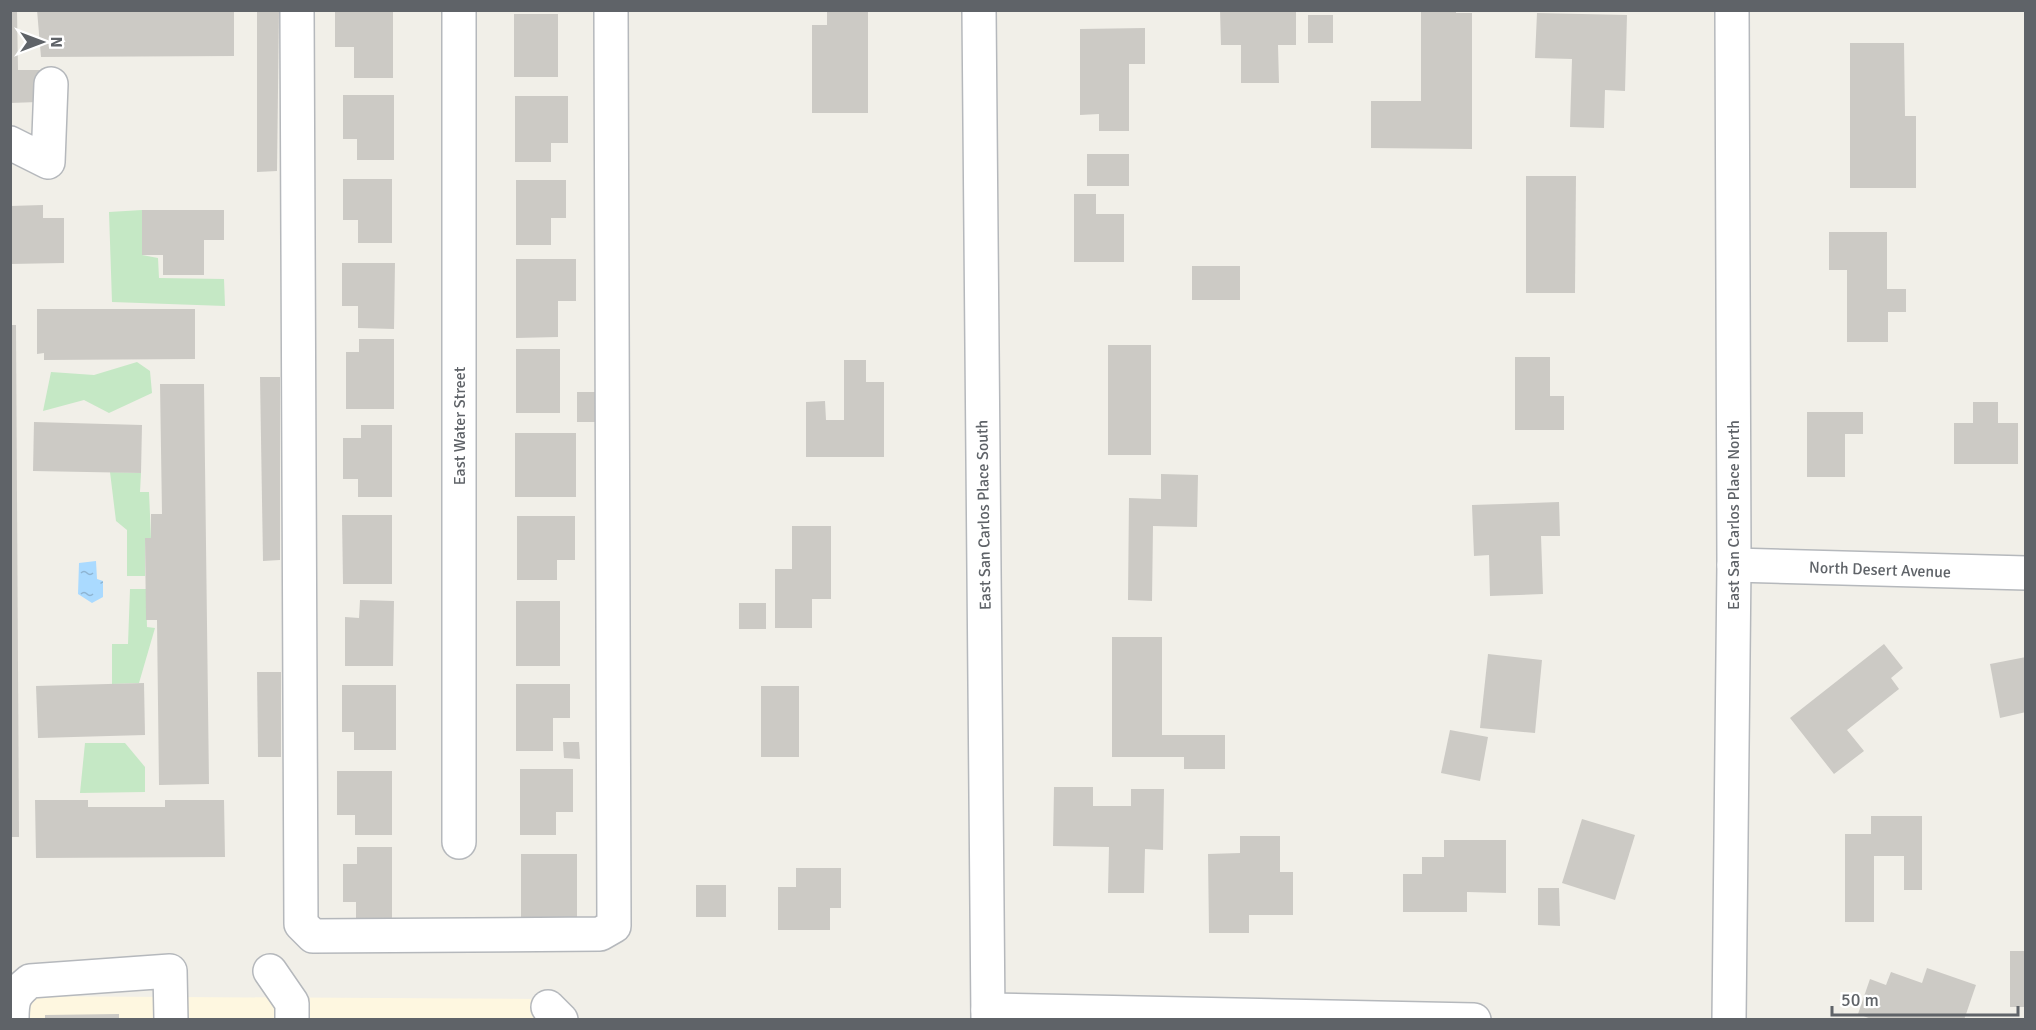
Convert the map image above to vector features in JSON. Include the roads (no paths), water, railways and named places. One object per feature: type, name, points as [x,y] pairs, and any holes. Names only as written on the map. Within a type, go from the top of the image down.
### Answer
[{"type":"street","points":[[297,10],[301,924],[314,936],[600,934],[614,926],[611,10]]},
{"type":"street","name":"East Water Street","points":[[459,10],[459,842]]},
{"type":"street","name":"East San Carlos Place South","points":[[979,10],[988,1015]]},
{"type":"street","name":"East San Carlos Place North","points":[[1728,1020],[1734,565],[1732,10]]},
{"type":"street","points":[[10,143],[48,162],[51,84]]},
{"type":"street","name":"North Desert Avenue","points":[[1734,565],[2025,573]]},
{"type":"street","points":[[270,971],[292,1003],[292,1020]]},
{"type":"street","points":[[12,1020],[12,1003],[16,992],[30,981],[170,972],[171,1020]]},
{"type":"street","points":[[988,1015],[1474,1020]]},
{"type":"water","points":[[96,561],[97,579],[103,581],[103,597],[92,603],[78,594],[79,563]]}]
